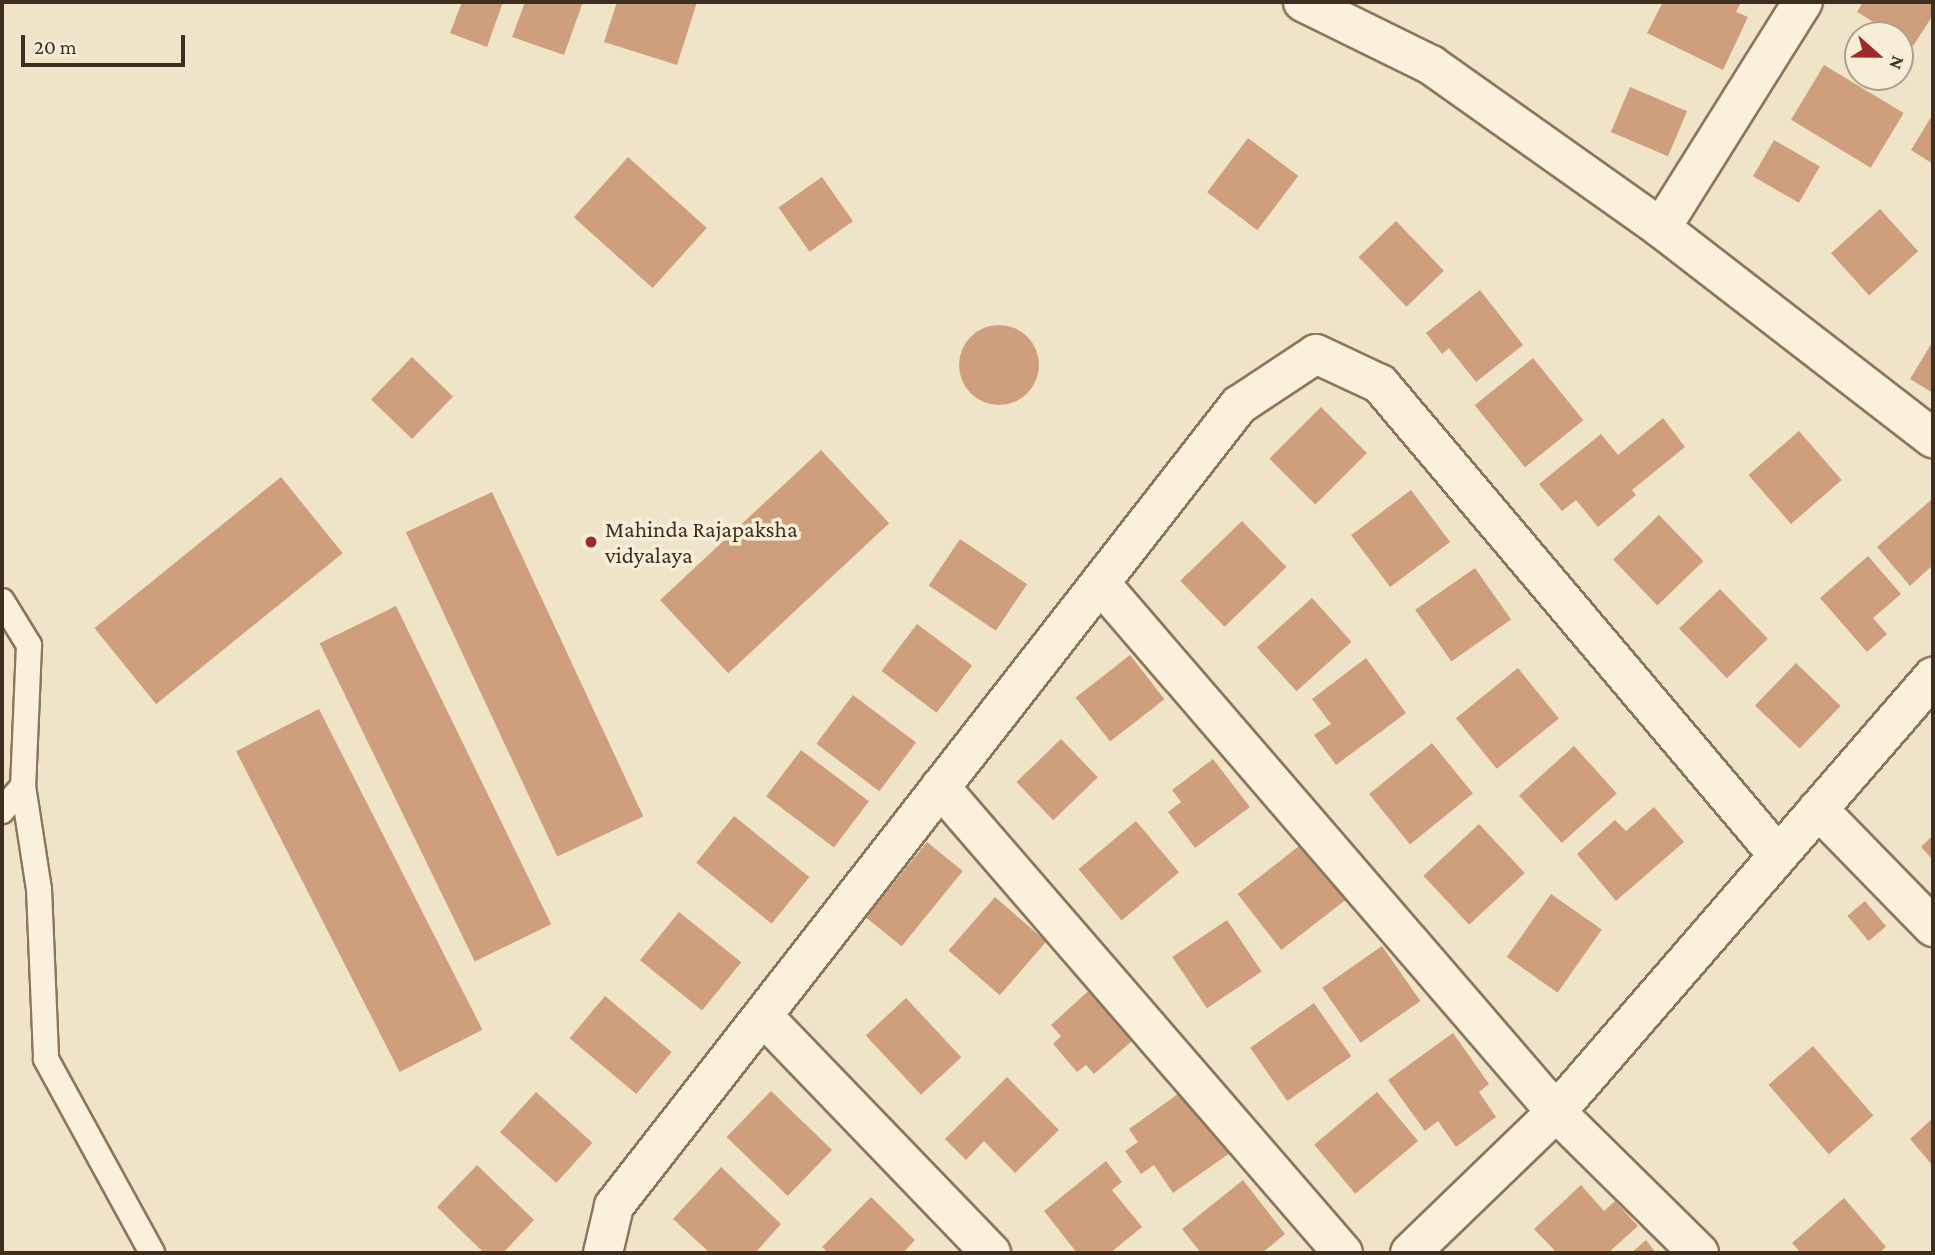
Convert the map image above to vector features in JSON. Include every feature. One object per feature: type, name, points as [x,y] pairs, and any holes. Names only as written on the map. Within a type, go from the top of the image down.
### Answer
[{"type":"street","points":[[1303,2],[1431,65],[1661,228],[1933,438]]},
{"type":"street","points":[[1661,228],[1803,2]]},
{"type":"street","points":[[603,1253],[614,1206],[1238,405],[1316,354],[1380,384],[1778,855]]},
{"type":"street","points":[[1100,583],[1556,1112],[1699,1253]]},
{"type":"street","points":[[1410,1253],[1556,1112],[1933,677]]},
{"type":"street","points":[[940,787],[1343,1253]]},
{"type":"street","points":[[1818,809],[1933,927]]},
{"type":"street","points":[[762,1016],[991,1253]]},
{"type":"lane","points":[[2,601],[29,645],[23,786],[40,889],[46,1059],[152,1253]]},
{"type":"lane","points":[[2,811],[23,786]]},
{"type":"building","points":[[462,2],[503,2],[487,47],[450,33]]},
{"type":"building","points":[[525,2],[583,2],[564,55],[512,37]]},
{"type":"building","points":[[617,2],[697,2],[677,65],[604,42]]},
{"type":"building","points":[[1663,2],[1741,2],[1736,12],[1748,17],[1723,70],[1647,33]]},
{"type":"building","points":[[1863,2],[1933,2],[1933,15],[1914,44],[1914,21],[1872,21],[1857,12]]},
{"type":"building","points":[[1824,65],[1844,77],[1844,91],[1867,91],[1904,113],[1871,168],[1791,120]]},
{"type":"building","points":[[1630,87],[1687,111],[1668,156],[1611,132]]},
{"type":"building","points":[[1933,114],[1933,164],[1911,150]]},
{"type":"building","points":[[1248,138],[1298,176],[1257,230],[1207,192]]},
{"type":"building","points":[[1774,140],[1820,166],[1799,203],[1753,176]]},
{"type":"building","points":[[628,157],[707,228],[653,288],[574,217]]},
{"type":"building","points":[[822,177],[853,221],[810,252],[779,207]]},
{"type":"building","points":[[1880,209],[1918,251],[1869,296],[1831,253]]},
{"type":"building","points":[[1396,221],[1444,271],[1407,307],[1359,257]]},
{"type":"building","points":[[1480,290],[1523,345],[1476,382],[1449,348],[1442,354],[1426,333]]},
{"type":"building","points":[[999,325],[1014,328],[1027,337],[1036,350],[1039,365],[1036,380],[1027,393],[1014,402],[999,405],[984,402],[971,393],[962,380],[959,365],[962,350],[971,337],[984,328]]},
{"type":"building","points":[[1933,341],[1933,393],[1910,379]]},
{"type":"building","points":[[412,357],[453,397],[412,439],[371,399]]},
{"type":"building","points":[[1533,358],[1583,420],[1525,467],[1475,405]]},
{"type":"building","points":[[1321,407],[1367,453],[1315,505],[1269,459]]},
{"type":"building","points":[[1663,418],[1685,447],[1632,490],[1636,495],[1598,527],[1576,500],[1562,511],[1539,484],[1601,434],[1618,455]]},
{"type":"building","points":[[1799,431],[1842,480],[1791,524],[1748,475]]},
{"type":"building","points":[[821,450],[889,523],[728,673],[660,600]]},
{"type":"building","points":[[281,477],[343,553],[156,704],[94,628]]},
{"type":"building","points":[[1411,490],[1450,542],[1390,587],[1351,535]]},
{"type":"building","points":[[492,492],[643,816],[557,857],[406,532]]},
{"type":"building","points":[[1931,500],[1933,565],[1910,586],[1877,547]]},
{"type":"building","points":[[1659,515],[1703,561],[1657,605],[1613,559]]},
{"type":"building","points":[[1242,521],[1286,567],[1225,627],[1180,581]]},
{"type":"building","points":[[960,539],[1027,584],[996,631],[929,585]]},
{"type":"building","points":[[1868,556],[1901,594],[1873,618],[1887,634],[1867,652],[1820,598]]},
{"type":"building","points":[[1475,568],[1511,620],[1451,661],[1415,610]]},
{"type":"building","points":[[1720,589],[1768,639],[1727,678],[1679,629]]},
{"type":"building","points":[[1312,598],[1351,642],[1296,691],[1257,648]]},
{"type":"building","points":[[396,606],[551,924],[475,961],[320,643]]},
{"type":"building","points":[[917,624],[972,666],[937,713],[881,671]]},
{"type":"building","points":[[1130,655],[1164,699],[1110,742],[1076,697]]},
{"type":"building","points":[[1366,658],[1406,713],[1336,765],[1314,735],[1331,724],[1312,699]]},
{"type":"building","points":[[1796,663],[1841,706],[1800,749],[1755,705]]},
{"type":"building","points":[[1518,668],[1559,719],[1497,769],[1456,718]]},
{"type":"building","points":[[853,695],[916,743],[879,791],[816,744]]},
{"type":"building","points":[[319,709],[482,1030],[400,1072],[236,751]]},
{"type":"building","points":[[1061,739],[1098,777],[1053,820],[1016,782]]},
{"type":"building","points":[[1432,743],[1473,794],[1410,844],[1369,794]]},
{"type":"building","points":[[1574,746],[1617,794],[1562,843],[1519,796]]},
{"type":"building","points":[[801,750],[869,801],[834,847],[766,796]]},
{"type":"building","points":[[1213,759],[1250,807],[1195,848],[1168,812],[1181,802],[1172,790]]},
{"type":"building","points":[[1654,807],[1684,842],[1616,901],[1577,854],[1615,820],[1626,831]]},
{"type":"building","points":[[734,816],[809,877],[772,924],[696,863]]},
{"type":"building","points":[[1136,821],[1179,872],[1122,921],[1079,869]]},
{"type":"building","points":[[1479,824],[1525,873],[1469,925],[1423,876]]},
{"type":"building","points":[[1933,835],[1933,860],[1921,847]]},
{"type":"building","points":[[927,842],[963,871],[902,946],[866,917]]},
{"type":"building","points":[[1303,843],[1347,899],[1281,950],[1238,894]]},
{"type":"building","points":[[1551,894],[1602,930],[1558,993],[1507,957]]},
{"type":"building","points":[[995,897],[1046,942],[1000,995],[948,951]]},
{"type":"building","points":[[1865,901],[1886,926],[1869,941],[1847,916]]},
{"type":"building","points":[[679,912],[741,962],[702,1011],[640,960]]},
{"type":"building","points":[[1227,920],[1262,971],[1207,1008],[1172,957]]},
{"type":"building","points":[[1382,946],[1420,1001],[1361,1043],[1322,988]]},
{"type":"building","points":[[1095,985],[1139,1035],[1094,1074],[1086,1065],[1077,1072],[1053,1044],[1061,1036],[1051,1025]]},
{"type":"building","points":[[605,996],[672,1052],[636,1094],[570,1038]]},
{"type":"building","points":[[906,998],[961,1057],[921,1095],[866,1036]]},
{"type":"building","points":[[1314,1003],[1351,1056],[1287,1101],[1250,1048]]},
{"type":"building","points":[[1453,1033],[1489,1084],[1479,1092],[1496,1117],[1456,1147],[1438,1121],[1425,1131],[1388,1080]]},
{"type":"building","points":[[1813,1046],[1873,1115],[1829,1154],[1768,1085]]},
{"type":"building","points":[[1007,1077],[1059,1130],[1015,1173],[984,1141],[966,1160],[945,1139]]},
{"type":"building","points":[[1185,1089],[1230,1153],[1173,1193],[1154,1165],[1141,1174],[1125,1151],[1138,1142],[1129,1129]]},
{"type":"building","points":[[771,1091],[832,1150],[788,1196],[727,1137]]},
{"type":"building","points":[[536,1092],[592,1143],[556,1183],[500,1132]]},
{"type":"building","points":[[1377,1092],[1418,1141],[1355,1194],[1314,1145]]},
{"type":"building","points":[[1933,1118],[1933,1166],[1910,1139]]},
{"type":"building","points":[[1106,1161],[1122,1182],[1112,1190],[1142,1227],[1110,1253],[1077,1253],[1044,1211]]},
{"type":"building","points":[[477,1165],[534,1220],[503,1253],[484,1253],[437,1207]]},
{"type":"building","points":[[721,1167],[781,1224],[755,1253],[710,1253],[673,1219]]},
{"type":"building","points":[[1243,1180],[1285,1234],[1262,1253],[1201,1253],[1182,1229]]},
{"type":"building","points":[[1581,1185],[1604,1211],[1615,1201],[1638,1226],[1608,1253],[1557,1253],[1534,1229]]},
{"type":"building","points":[[871,1197],[915,1240],[903,1253],[828,1253],[822,1247]]},
{"type":"building","points":[[1844,1198],[1886,1247],[1879,1253],[1801,1253],[1792,1243]]},
{"type":"building","points":[[1646,1240],[1656,1253],[1631,1253]]},
{"type":"place","name":"Mahinda Rajapaksha vidyalaya","points":[[591,542]]}]
